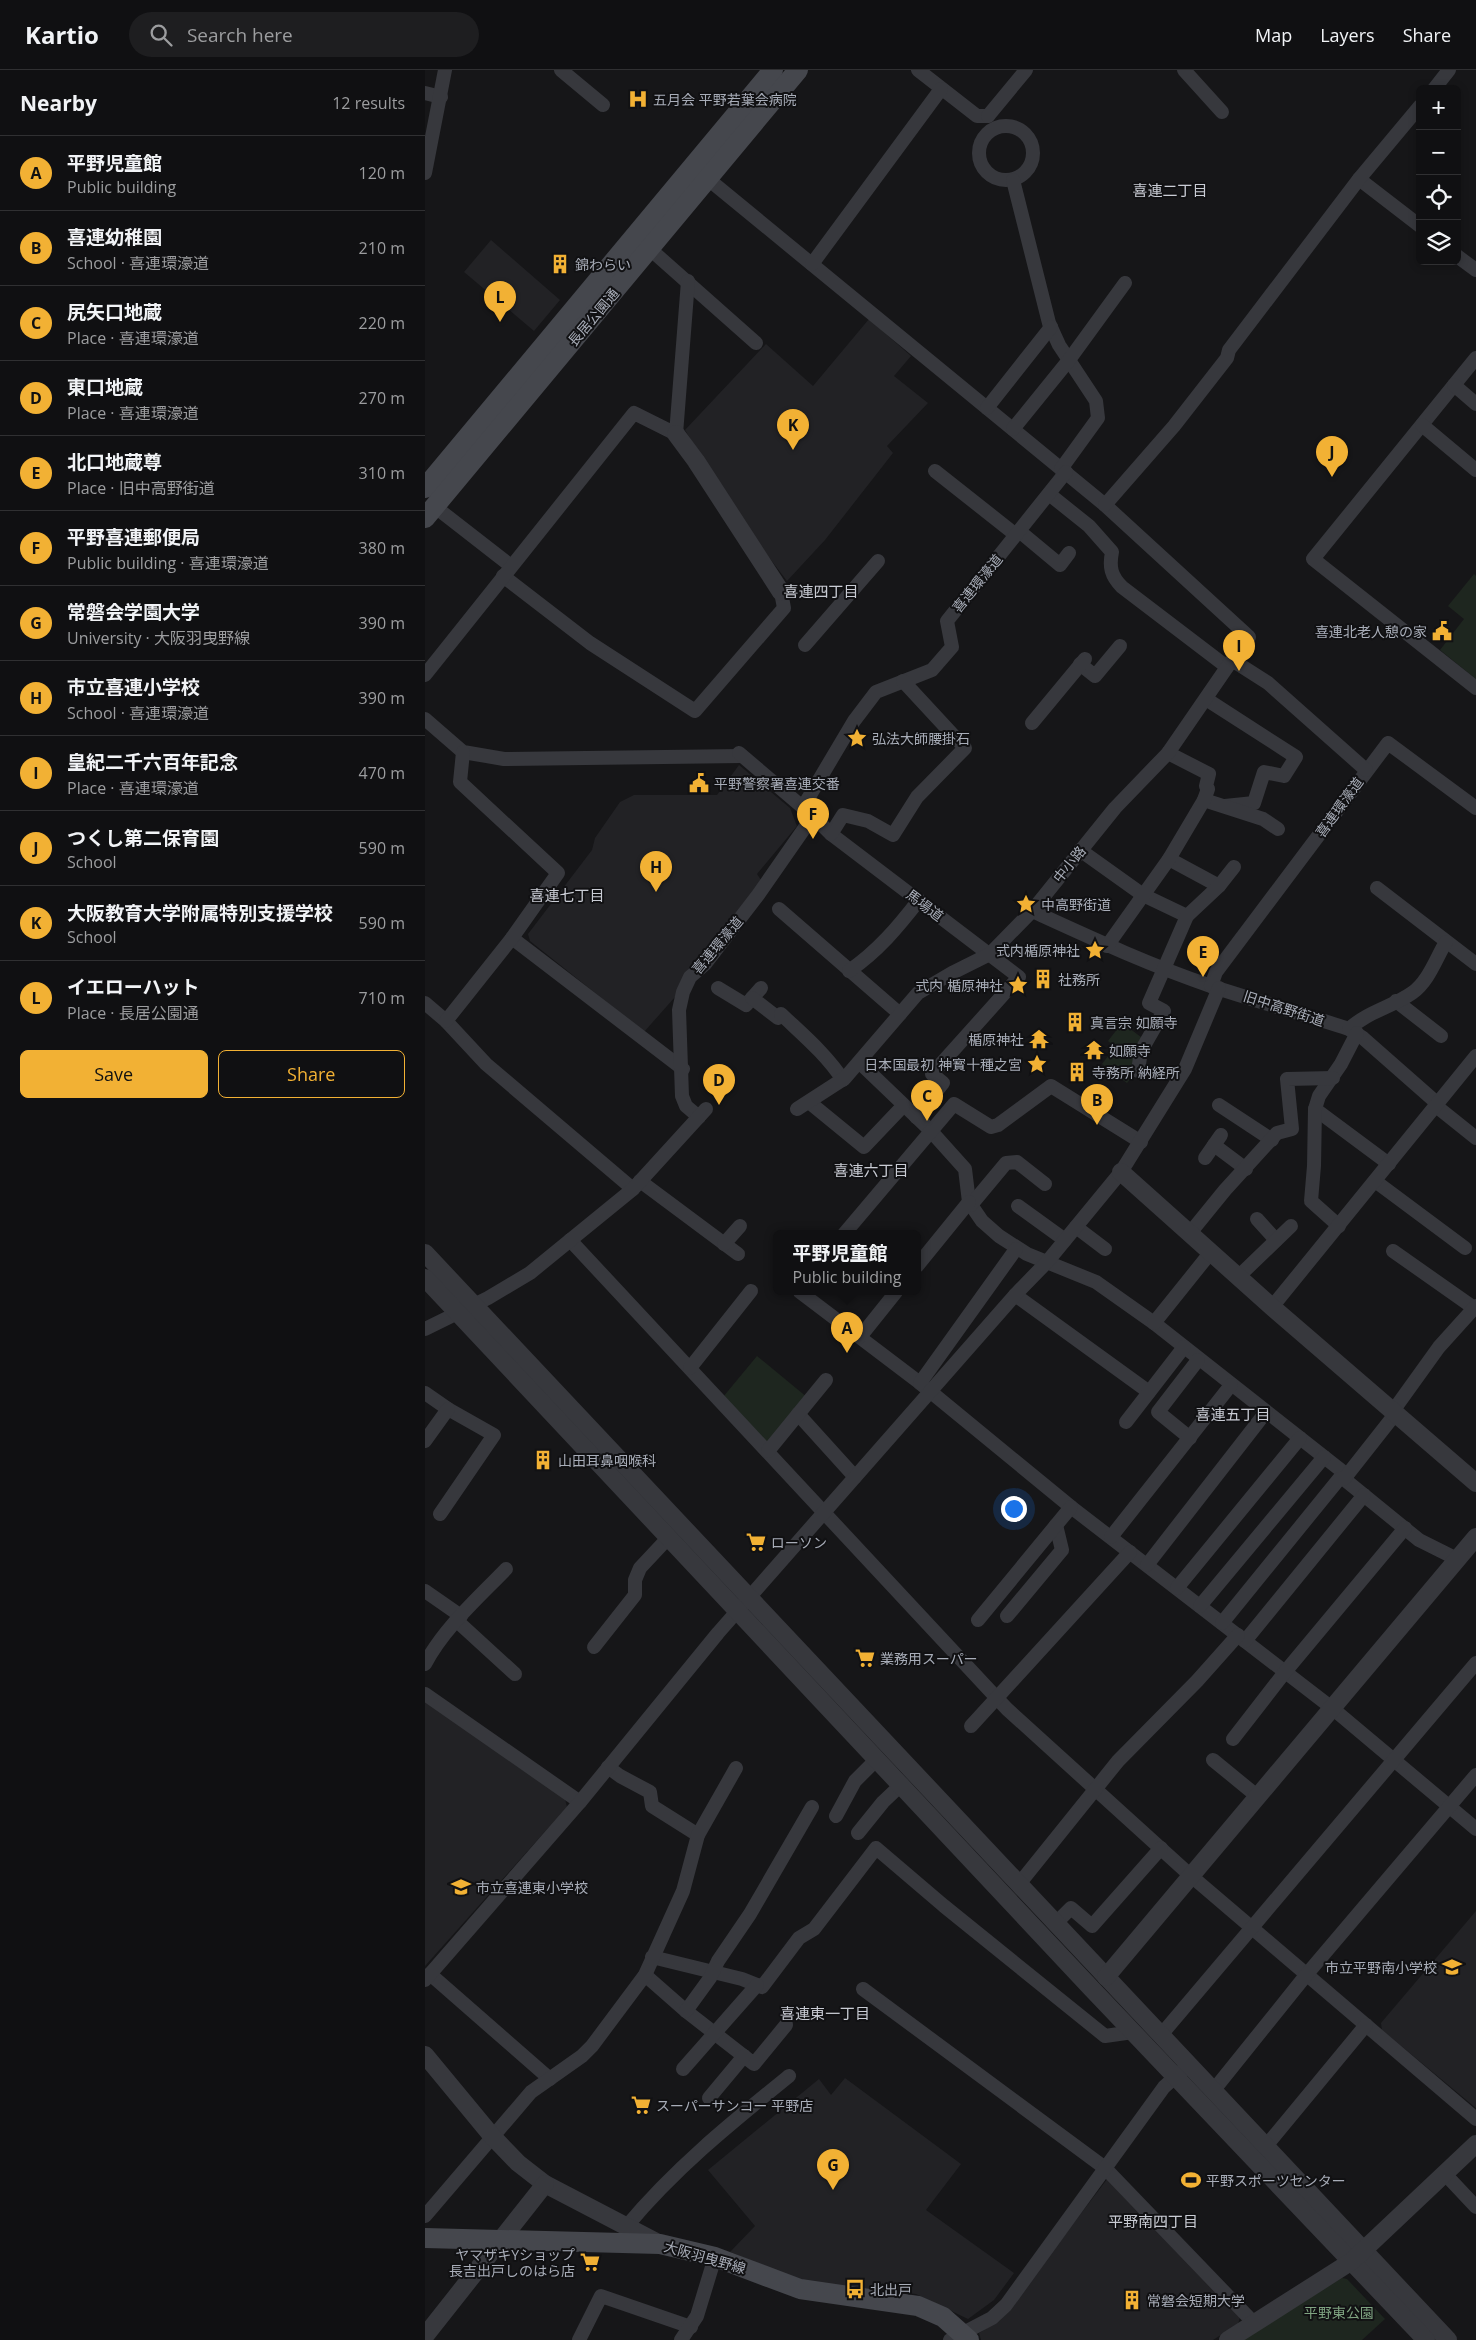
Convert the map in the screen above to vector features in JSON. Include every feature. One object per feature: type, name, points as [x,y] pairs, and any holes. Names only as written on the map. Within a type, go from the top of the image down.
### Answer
[{"type":"main road","name":"長居公園通","points":[[430,512],[650,249],[773,70]]},
{"type":"main road","name":"長居公園通","points":[[425,488],[701,173],[798,70]]},
{"type":"main road","name":"大阪羽曳野線","points":[[425,2238],[660,2244],[715,2257],[801,2289],[918,2306],[943,2317],[961,2338]]},
{"type":"street","points":[[425,173],[445,70]]},
{"type":"street","points":[[561,70],[603,105]]},
{"type":"street","points":[[918,70],[977,116],[992,122],[1020,130],[1031,142],[1033,152],[1030,165],[1024,174],[1013,180],[1003,181],[993,178],[987,173],[980,162],[978,152],[981,142],[988,133],[992,122],[1026,70]]},
{"type":"street","points":[[1183,70],[1222,112]]},
{"type":"street","points":[[1437,85],[1449,70]]},
{"type":"street","points":[[812,264],[941,89]]},
{"type":"street","points":[[425,93],[441,97]]},
{"type":"street","points":[[1105,505],[1174,426],[1227,358],[1229,350],[1359,179],[1416,111]]},
{"type":"street","points":[[701,173],[1064,470],[1249,637]]},
{"type":"street","points":[[1359,179],[1416,223]]},
{"type":"street","points":[[1013,180],[1051,327],[1069,360],[1096,401],[1098,418],[1049,494]]},
{"type":"street","points":[[650,249],[756,343]]},
{"type":"street","points":[[1461,259],[1476,270]]},
{"type":"street","points":[[676,434],[688,281]]},
{"type":"street","points":[[1013,429],[1069,360],[1125,283]]},
{"type":"street","points":[[987,408],[1051,327]]},
{"type":"street","points":[[1476,358],[1313,559],[1476,688]]},
{"type":"street","points":[[1454,385],[1476,404]]},
{"type":"street","points":[[425,675],[507,571],[634,413],[676,434],[781,592],[784,608],[695,711],[590,643],[507,571],[430,512]]},
{"type":"street","points":[[1422,425],[1476,470]]},
{"type":"street","points":[[935,471],[1060,565],[1069,553]]},
{"type":"street","name":"喜連環濠道","points":[[637,1185],[700,1116],[686,1106],[682,1096],[683,1069],[679,1010],[683,992],[690,977],[705,964],[758,895],[808,812],[854,721],[876,692],[932,670],[952,646],[947,621],[1049,494],[1089,526],[1112,552],[1110,571],[1118,584],[1229,664],[1268,682],[1366,770],[1216,972],[1215,987],[1185,1069],[1121,1172],[1047,1262],[925,1388]]},
{"type":"street","points":[[805,645],[878,561]]},
{"type":"street","points":[[1031,723],[1082,662],[1095,676],[1120,646]]},
{"type":"street","name":"中小路","points":[[797,1110],[843,1080],[860,1063],[918,993],[990,954],[1032,911],[1115,808],[1168,753],[1229,664]]},
{"type":"street","points":[[831,834],[843,815],[869,821],[893,835],[917,796],[965,748],[903,681]]},
{"type":"street","points":[[1206,698],[1295,757],[1284,776],[1264,772],[1254,803],[1225,806]]},
{"type":"street","points":[[425,719],[463,752],[504,759],[740,754],[808,812]]},
{"type":"street","points":[[1366,770],[1388,743],[1475,807]]},
{"type":"street","points":[[446,1021],[512,938],[558,873],[460,782],[463,752]]},
{"type":"street","points":[[1107,946],[1169,859],[1204,800],[1208,789],[1206,786],[1209,774],[1168,753]]},
{"type":"street","points":[[1204,800],[1263,819],[1278,829]]},
{"type":"street","name":"馬場道","points":[[808,812],[831,834],[1019,977],[932,1074],[943,1083],[916,1117]]},
{"type":"street","points":[[1080,850],[1143,895],[1187,916]]},
{"type":"street","points":[[1169,859],[1219,886]]},
{"type":"street","points":[[1138,1071],[1141,1051],[1165,1011],[1149,1003],[1187,916],[1219,886],[1234,867]]},
{"type":"street","points":[[1377,888],[1476,964]]},
{"type":"street","points":[[849,971],[890,937],[919,900]]},
{"type":"street","points":[[779,909],[900,1014]]},
{"type":"street","name":"旧中高野街道","points":[[1032,911],[1107,946],[1164,968],[1215,987],[1353,1031]]},
{"type":"street","points":[[512,938],[683,1069]]},
{"type":"street","points":[[1339,1226],[1311,1201],[1315,1109],[1319,1096],[1333,1078],[1360,1019],[1413,992],[1429,973],[1446,942]]},
{"type":"street","points":[[718,988],[746,1005],[757,993],[779,1016],[832,1063],[843,1080]]},
{"type":"street","points":[[1395,1001],[1441,1036]]},
{"type":"street","points":[[425,1003],[446,1021],[485,1064],[637,1185],[738,1254]]},
{"type":"street","points":[[1353,1031],[1476,1138]]},
{"type":"street","points":[[1272,1307],[1476,1056]]},
{"type":"street","points":[[860,1063],[930,1130],[965,1168],[970,1204],[982,1222],[1016,1249],[1096,1282],[1154,1323],[1324,1456],[1364,1495],[1419,1540],[1457,1559]]},
{"type":"street","points":[[1190,1233],[1225,1190],[1277,1133],[1292,1130],[1287,1079],[1333,1078]]},
{"type":"street","points":[[847,1230],[930,1130],[954,1104],[991,1127],[998,1125],[1051,1086],[1141,1142]]},
{"type":"street","points":[[809,1102],[864,1147],[903,1106]]},
{"type":"street","points":[[1219,1105],[1272,1140]]},
{"type":"street","points":[[1315,1109],[1389,1164]]},
{"type":"street","points":[[1205,1158],[1217,1140],[1246,1169]]},
{"type":"street","points":[[921,1261],[1006,1163],[1017,1162],[1045,1184]]},
{"type":"street","points":[[1121,1172],[1272,1307],[1476,1483]]},
{"type":"street","points":[[1375,1181],[1465,1248]]},
{"type":"street","points":[[425,1329],[466,1309],[529,1273],[637,1185]]},
{"type":"street","points":[[1018,1206],[1065,1240]]},
{"type":"street","points":[[1257,1219],[1276,1240]]},
{"type":"street","points":[[725,1244],[740,1226]]},
{"type":"street","points":[[1238,1276],[1291,1226]]},
{"type":"street","points":[[1076,1227],[1105,1249]]},
{"type":"street","points":[[570,1240],[1007,1709],[1190,1875],[1476,2119]]},
{"type":"street","points":[[549,2079],[427,1977],[580,1802],[660,1702],[855,1477],[925,1388],[1016,1249]]},
{"type":"street","points":[[1222,1623],[1339,1479],[1346,1477],[1395,1412],[1439,1347],[1475,1307],[1393,1251]]},
{"type":"street","points":[[425,1252],[466,1309],[669,1537],[744,1605],[877,1759],[1133,2032],[1213,2091],[1266,2146],[1358,2255],[1426,2340]]},
{"type":"street","points":[[1154,1323],[1211,1252]]},
{"type":"street","points":[[425,1278],[466,1309],[744,1605],[1056,1923],[1161,2035],[1182,2070],[1358,2255],[1448,2340]]},
{"type":"street","points":[[690,1368],[751,1291]]},
{"type":"street","points":[[804,1295],[925,1388],[1071,1507],[1332,1708],[1476,1829]]},
{"type":"street","points":[[860,1337],[894,1295]]},
{"type":"street","points":[[1015,1296],[1149,1392]]},
{"type":"street","points":[[1126,1422],[1184,1347]]},
{"type":"street","points":[[1190,1438],[1158,1412],[1199,1360]]},
{"type":"street","points":[[768,1451],[826,1380]]},
{"type":"street","points":[[1111,1538],[1231,1385]]},
{"type":"street","points":[[425,1393],[448,1409],[494,1434],[440,1514]]},
{"type":"street","points":[[425,1441],[448,1409]]},
{"type":"street","points":[[1147,1565],[1266,1412]]},
{"type":"street","points":[[798,1414],[855,1477]]},
{"type":"street","points":[[1177,1588],[1300,1438]]},
{"type":"street","points":[[1200,1606],[1324,1456]]},
{"type":"street","points":[[1019,1884],[1118,1761],[1241,1638],[1364,1495]]},
{"type":"street","points":[[978,1620],[1071,1507]]},
{"type":"street","points":[[1007,1616],[1062,1550],[1056,1525]]},
{"type":"street","points":[[1233,1739],[1285,1672],[1405,1528]]},
{"type":"street","points":[[594,1646],[635,1594],[635,1580],[640,1568],[669,1537]]},
{"type":"street","points":[[1106,1977],[1476,1537]]},
{"type":"street","points":[[971,1726],[1130,1552]]},
{"type":"street","points":[[425,1664],[432,1650],[506,1568]]},
{"type":"street","points":[[425,1591],[459,1619],[515,1674]]},
{"type":"street","points":[[1161,2035],[1476,1663]]},
{"type":"street","points":[[425,1694],[580,1802]]},
{"type":"street","points":[[836,1816],[855,1781],[877,1759]]},
{"type":"street","points":[[1213,1760],[1257,1796]]},
{"type":"street","points":[[608,1767],[620,1776],[650,1792],[652,1806],[698,1835]]},
{"type":"street","points":[[425,2216],[531,2092],[582,2056],[645,1975],[683,1891],[698,1835],[737,1768]]},
{"type":"street","points":[[1213,2091],[1307,1974],[1476,1775]]},
{"type":"street","points":[[858,1833],[883,1802],[901,1784]]},
{"type":"street","points":[[686,2011],[714,1972],[813,1807]]},
{"type":"street","points":[[652,1957],[714,1972],[762,1987],[799,1938],[814,1929],[876,1848],[943,1906],[1105,2036],[1133,2032]]},
{"type":"street","points":[[1056,1923],[1071,1908],[1093,1926],[1161,1848]]},
{"type":"street","points":[[987,1876],[1002,1866]]},
{"type":"street","points":[[645,1975],[686,2011],[754,2064],[786,2025]]},
{"type":"street","points":[[683,2069],[757,1985]]},
{"type":"street","points":[[863,1990],[1105,2168],[1255,2322]]},
{"type":"street","points":[[1266,2146],[1366,2025]]},
{"type":"street","points":[[425,2055],[492,2136],[518,2163],[545,2184],[660,2244]]},
{"type":"street","points":[[709,2098],[744,2056]]},
{"type":"street","points":[[961,2338],[991,2318],[1006,2305],[1164,2087],[1182,2070]]},
{"type":"street","points":[[626,2226],[686,2162],[789,2076]]},
{"type":"street","points":[[1228,2340],[1358,2255],[1476,2144]]},
{"type":"street","points":[[1445,2174],[1476,2207]]},
{"type":"street","points":[[425,2336],[503,2240],[545,2184]]},
{"type":"street","points":[[681,2340],[697,2316],[715,2257]]},
{"type":"street","points":[[579,2340],[601,2296],[691,2327]]},
{"type":"shaded area","points":[[491,240],[560,300],[534,331],[464,272]]},
{"type":"shaded area","points":[[869,319],[911,356],[894,376],[928,403],[887,446],[893,453],[825,540],[787,581],[739,518],[685,430],[766,344],[813,386]]},
{"type":"shaded area","points":[[739,765],[790,808],[797,826],[757,874],[761,880],[706,957],[690,967],[675,997],[644,1032],[530,941],[528,934],[592,850],[595,838],[620,802],[634,795],[717,795]]},
{"type":"shaded area","name":"市立喜連東小学校","points":[[425,1699],[565,1799],[567,1807],[425,1966]]},
{"type":"shaded area","name":"市立平野南小学校","points":[[1476,1911],[1476,2108],[1382,2030],[1381,2023]]},
{"type":"shaded area","points":[[845,2078],[961,2164],[926,2210],[1014,2273],[994,2300],[968,2319],[916,2294],[808,2283],[730,2252],[755,2226],[708,2170],[819,2079],[831,2095]]},
{"type":"shaded area","points":[[1108,2178],[1240,2317],[1238,2324],[1213,2340],[981,2340],[979,2333],[1000,2320]]},
{"type":"green space","points":[[1474,574],[1476,576],[1476,679],[1440,650],[1464,619],[1448,606]]},
{"type":"green space","points":[[1122,1023],[1145,1040],[1135,1073],[1127,1083],[1102,1064],[1115,1047],[1108,1041]]},
{"type":"green space","points":[[757,1356],[808,1398],[768,1445],[723,1397]]},
{"type":"green space","name":"平野東公園","points":[[1342,2278],[1347,2279],[1385,2319],[1362,2340],[1240,2340]]},
{"type":"place","name":"五月会 平野若葉会病院","points":[[638,99]]},
{"type":"place","name":"錦わらい","points":[[560,264]]},
{"type":"place","name":"イエローハット","points":[[500,322]]},
{"type":"place","name":"大阪教育大学附属特別支援学校","points":[[793,450]]},
{"type":"place","name":"つくし第二保育園","points":[[1332,477]]},
{"type":"place","name":"喜連北老人憩の家","points":[[1442,631]]},
{"type":"place","name":"皇紀二千六百年記念","points":[[1239,671]]},
{"type":"place","name":"弘法大師腰掛石","points":[[857,738]]},
{"type":"place","name":"平野警察署喜連交番","points":[[699,783]]},
{"type":"place","name":"平野喜連郵便局","points":[[813,839]]},
{"type":"place","name":"市立喜連小学校","points":[[656,892]]},
{"type":"place","name":"中高野街道","points":[[1026,904]]},
{"type":"place","name":"式内楯原神社","points":[[1095,950]]},
{"type":"place","name":"北口地蔵尊","points":[[1203,977]]},
{"type":"place","name":"社務所","points":[[1043,979]]},
{"type":"place","name":"式内 楯原神社","points":[[1018,985]]},
{"type":"place","name":"真言宗 如願寺","points":[[1075,1022]]},
{"type":"place","name":"楯原神社","points":[[1039,1039]]},
{"type":"place","name":"如願寺","points":[[1094,1050]]},
{"type":"place","name":"日本国最初 神寳十種之宮","points":[[1037,1064]]},
{"type":"place","name":"寺務所 納経所","points":[[1077,1072]]},
{"type":"place","name":"東口地蔵","points":[[719,1105]]},
{"type":"place","name":"尻矢口地蔵","points":[[927,1121]]},
{"type":"place","name":"喜連幼稚園","points":[[1097,1125]]},
{"type":"place","name":"平野児童館","points":[[847,1353]]},
{"type":"place","name":"山田耳鼻咽喉科","points":[[543,1460]]},
{"type":"place","name":"ローソン","points":[[756,1542]]},
{"type":"place","name":"業務用スーパー","points":[[865,1658]]},
{"type":"place","name":"市立喜連東小学校","points":[[461,1887]]},
{"type":"place","name":"市立平野南小学校","points":[[1452,1967]]},
{"type":"place","name":"スーパーサンコー 平野店","points":[[641,2105]]},
{"type":"place","name":"平野スポーツセンター","points":[[1191,2180]]},
{"type":"place","name":"常磐会学園大学","points":[[833,2190]]},
{"type":"place","name":"ヤマザキYショップ 長吉出戸しのはら店","points":[[590,2262]]},
{"type":"place","name":"北出戸","points":[[855,2289]]},
{"type":"place","name":"常磐会短期大学","points":[[1132,2300]]},
{"type":"district","name":"喜連二丁目","points":[[1170,190]]},
{"type":"district","name":"喜連四丁目","points":[[821,591]]},
{"type":"district","name":"喜連七丁目","points":[[567,895]]},
{"type":"district","name":"喜連六丁目","points":[[871,1170]]},
{"type":"district","name":"喜連五丁目","points":[[1233,1414]]},
{"type":"district","name":"喜連東一丁目","points":[[825,2013]]},
{"type":"district","name":"平野南四丁目","points":[[1153,2221]]}]
